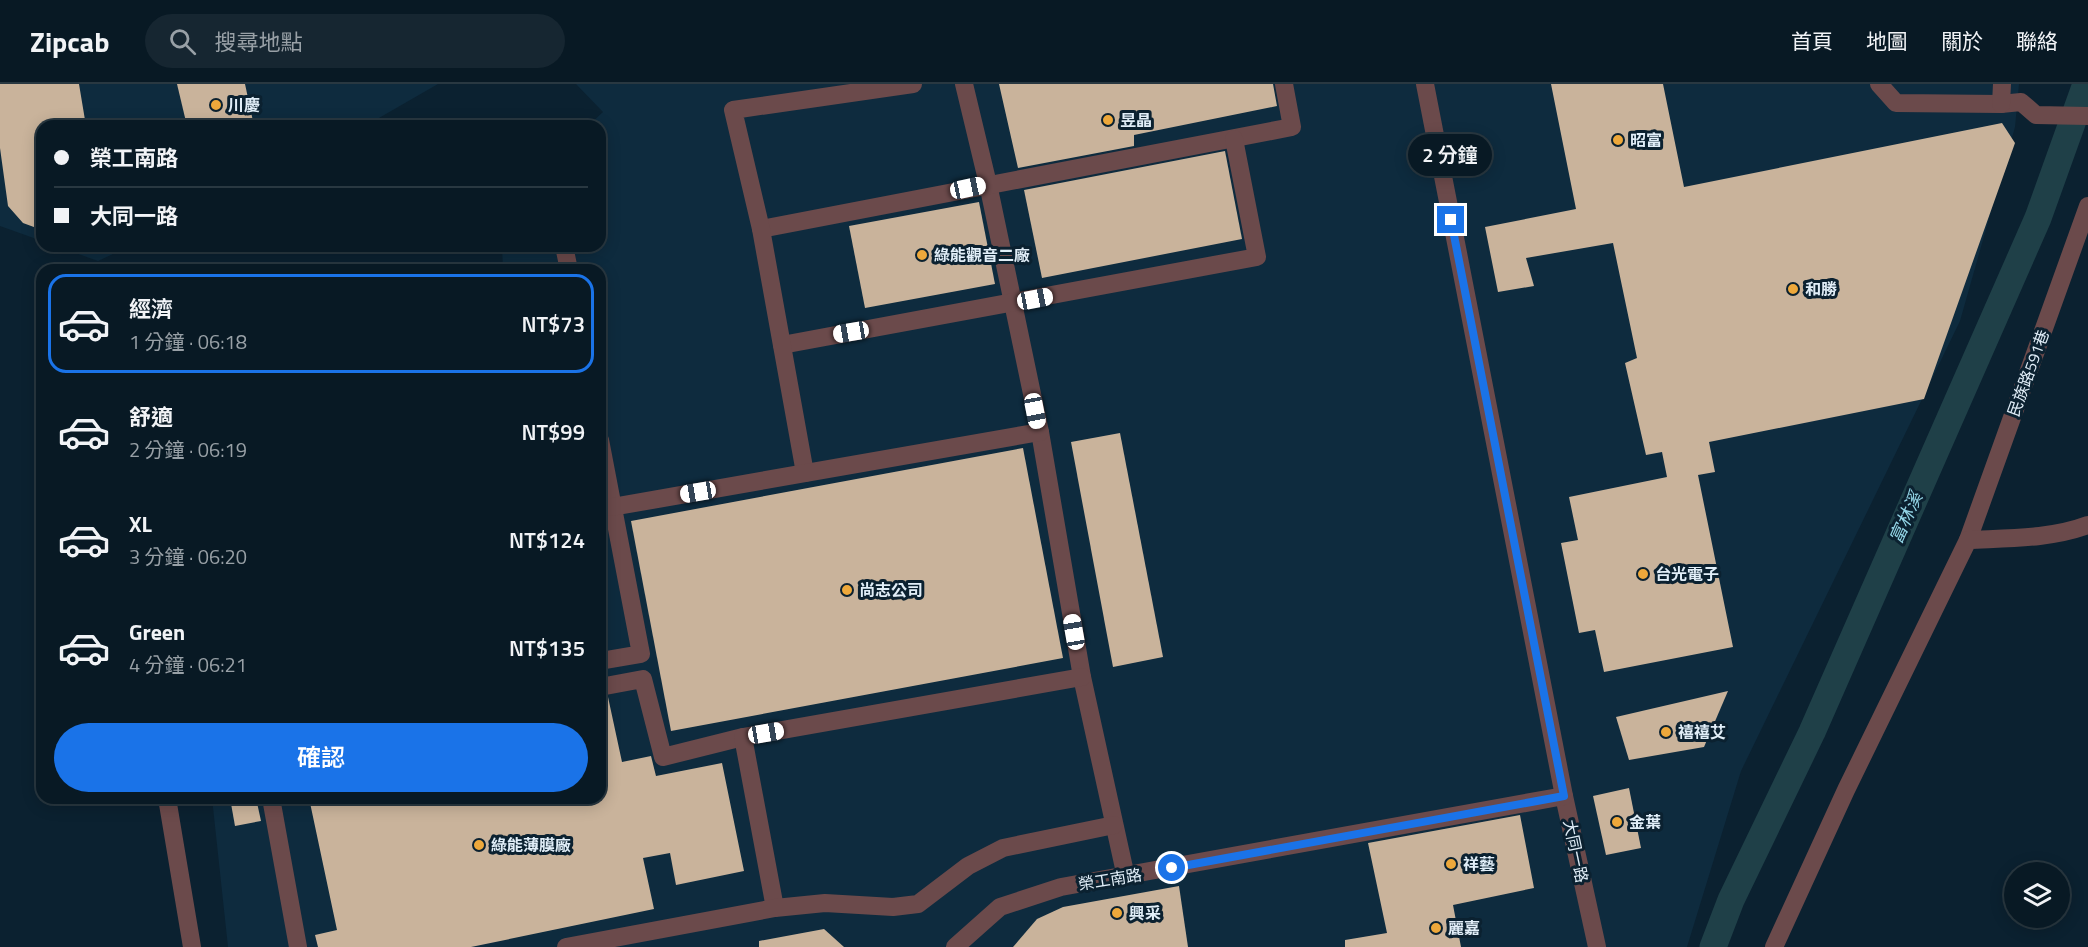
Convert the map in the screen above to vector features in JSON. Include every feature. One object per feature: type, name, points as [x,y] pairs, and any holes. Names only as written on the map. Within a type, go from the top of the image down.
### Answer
[{"type":"street","points":[[805,473],[761,230],[733,110],[913,84]]},
{"type":"street","points":[[964,84],[988,184],[1040,432],[1082,677],[1126,877]]},
{"type":"street","points":[[761,230],[988,184],[1292,127],[1284,84]]},
{"type":"street","name":"大同一路","points":[[1425,84],[1564,796],[1597,947]]},
{"type":"street","points":[[1879,84],[1896,103],[2001,104],[2021,102],[2036,115],[2088,116]]},
{"type":"street","points":[[2001,104],[2002,84]]},
{"type":"street","points":[[782,345],[1257,257],[1234,139]]},
{"type":"street","name":"民族路591巷","points":[[1774,947],[1846,790],[1968,540],[2088,206]]},
{"type":"street","points":[[612,507],[1040,432]]},
{"type":"street","points":[[606,474],[641,654],[606,660]]},
{"type":"street","points":[[1968,540],[2016,538],[2072,531],[2088,525]]},
{"type":"street","points":[[606,686],[643,679],[663,757],[743,737],[1082,677]]},
{"type":"street","points":[[743,737],[775,908]]},
{"type":"street","name":"榮工南路","points":[[955,947],[1000,907],[1061,887],[1564,796]]},
{"type":"street","points":[[168,804],[192,947]]},
{"type":"street","points":[[272,804],[298,947]]},
{"type":"street","points":[[566,947],[775,908],[825,903],[893,907],[918,904],[968,866],[1003,848],[1114,825]]},
{"type":"shaded area","points":[[0,84],[438,84],[375,120],[36,120],[36,239],[0,226]]},
{"type":"shaded area","points":[[576,84],[2019,84],[2015,127],[1960,321],[1741,771],[1687,947],[228,947],[213,804],[606,804],[606,264],[503,264],[502,252],[606,252],[606,120],[594,120],[603,112]]},
{"type":"shaded area","points":[[73,252],[117,252],[98,261]]},
{"type":"building","points":[[0,84],[79,84],[85,120],[36,120],[36,228],[23,223],[8,206],[0,148]]},
{"type":"building","name":"川慶","points":[[177,84],[245,84],[253,120],[186,120]]},
{"type":"building","name":"昱晶","points":[[999,84],[1273,84],[1277,106],[1134,135],[1134,146],[1018,168]]},
{"type":"building","name":"和勝","points":[[1551,84],[1663,84],[1684,187],[2002,123],[2015,143],[1924,399],[1709,442],[1715,472],[1698,475],[1733,647],[1604,672],[1595,630],[1579,633],[1561,543],[1578,540],[1569,497],[1667,477],[1662,452],[1646,455],[1625,363],[1637,358],[1613,243],[1526,258],[1534,286],[1498,292],[1485,227],[1576,209]]},
{"type":"building","points":[[1225,151],[1242,239],[1042,278],[1024,190]]},
{"type":"building","name":"綠能觀音二廠","points":[[979,202],[995,284],[865,308],[849,226]]},
{"type":"building","points":[[1120,433],[1163,657],[1113,667],[1071,442]]},
{"type":"building","name":"尚志公司","points":[[1023,448],[1063,658],[671,731],[631,521]]},
{"type":"building","name":"禧禧艾","points":[[1728,691],[1704,747],[1629,760],[1616,717]]},
{"type":"building","name":"綠能薄膜廠","points":[[606,697],[608,697],[622,762],[651,756],[656,776],[722,763],[744,871],[676,885],[670,853],[643,858],[654,909],[471,947],[318,947],[315,935],[337,930],[310,804],[606,804]]},
{"type":"building","name":"金葉","points":[[1629,788],[1641,848],[1606,855],[1593,796]]},
{"type":"building","points":[[231,804],[257,804],[261,821],[235,826]]},
{"type":"building","name":"祥藝","points":[[1520,815],[1534,888],[1453,905],[1461,947],[1345,947],[1345,940],[1387,933],[1368,843]]},
{"type":"building","name":"興采","points":[[1179,886],[1188,947],[1013,947],[1037,919],[1063,907]]},
{"type":"building","points":[[824,929],[844,947],[759,947],[759,941]]},
{"type":"waterway","name":"富林溪","points":[[1713,947],[1731,900],[1812,732],[2038,218],[2086,84]]},
{"type":"place","name":"川慶","points":[[216,105]]},
{"type":"place","name":"昱晶","points":[[1108,120]]},
{"type":"place","name":"昭富","points":[[1618,140]]},
{"type":"place","name":"綠能觀音二廠","points":[[922,255]]},
{"type":"place","name":"和勝","points":[[1793,289]]},
{"type":"place","name":"台光電子","points":[[1643,574]]},
{"type":"place","name":"尚志公司","points":[[847,590]]},
{"type":"place","name":"禧禧艾","points":[[1666,732]]},
{"type":"place","name":"金葉","points":[[1617,822]]},
{"type":"place","name":"綠能薄膜廠","points":[[479,845]]},
{"type":"place","name":"祥藝","points":[[1451,864]]},
{"type":"place","name":"興采","points":[[1117,913]]},
{"type":"place","name":"麗嘉","points":[[1436,928]]},
{"type":"route","points":[[1172,868],[1564,796],[1451,220]]}]
